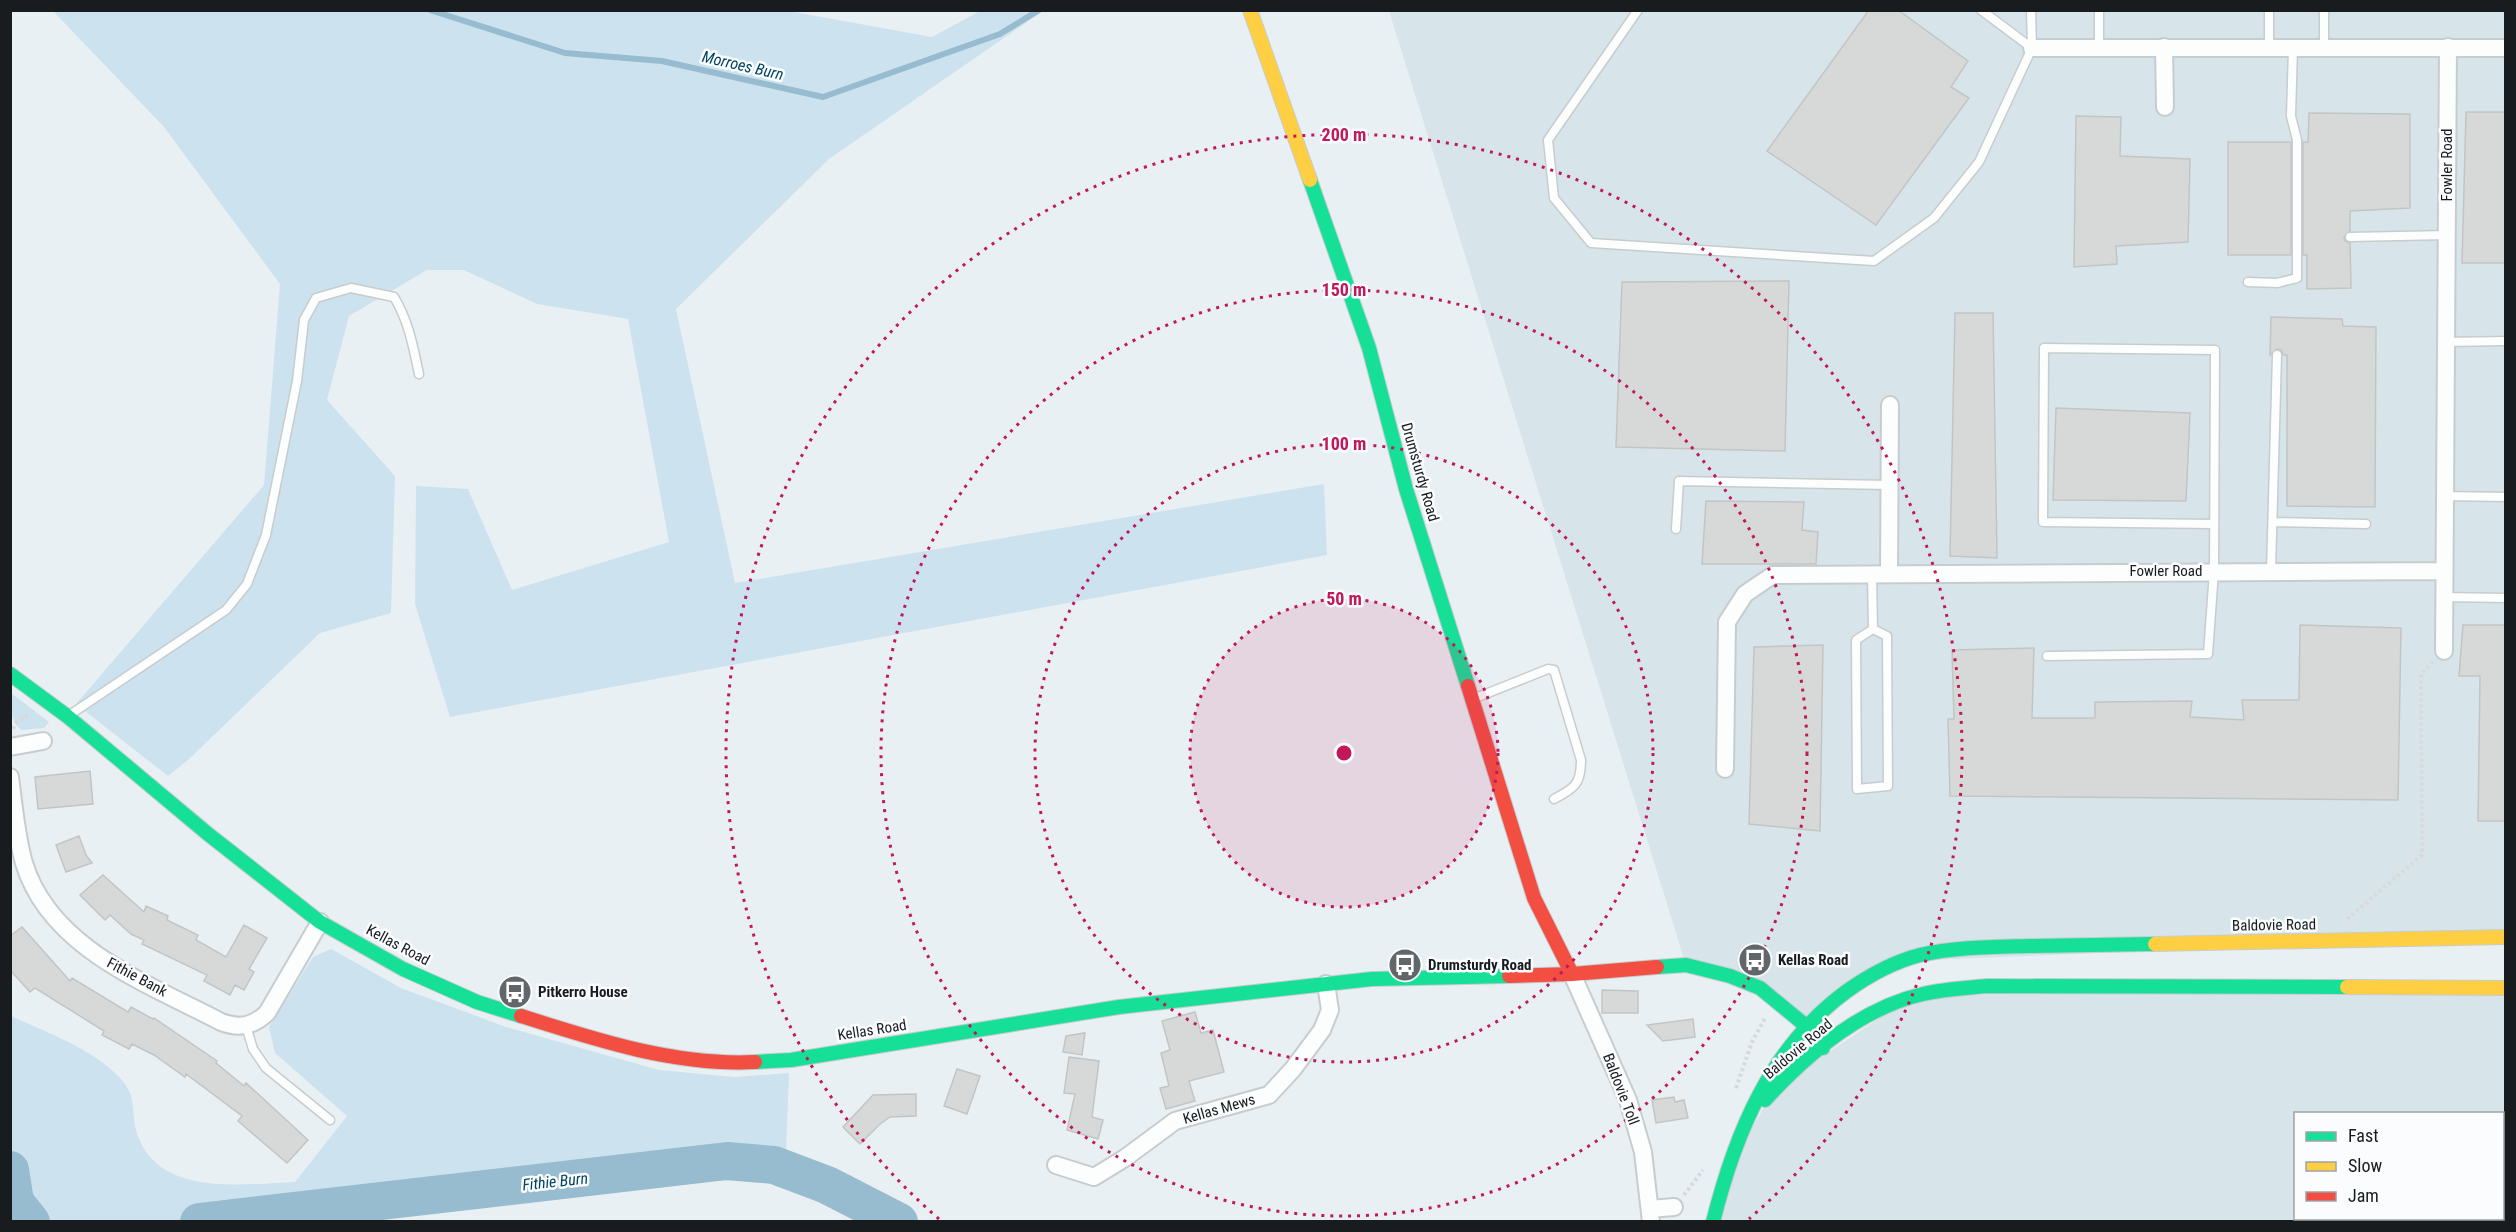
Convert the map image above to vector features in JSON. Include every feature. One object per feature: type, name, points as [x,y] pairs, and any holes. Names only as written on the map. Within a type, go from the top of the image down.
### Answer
[{"type":"main road","name":"Drumsturdy Road","points":[[1250,10],[1369,348],[1406,489],[1534,898],[1572,974]]},
{"type":"main road","name":"Kellas Road","points":[[10,674],[67,716],[208,834],[320,922],[403,969],[477,1002],[571,1032],[662,1054],[732,1063],[791,1060],[1119,1007],[1372,979],[1572,974],[1686,965],[1730,976],[1760,988],[1805,1025],[1823,1048]]},
{"type":"main road","name":"Baldovie Road","points":[[1743,1126],[1773,1069],[1805,1025],[1853,984],[1902,961],[1947,951],[1992,947],[2505,937]]},
{"type":"main road","name":"Baldovie Road","points":[[1743,1126],[1776,1087],[1847,1029],[1873,1013],[1913,996],[1987,986],[2505,988]]},
{"type":"main road","points":[[1713,1221],[1723,1176],[1743,1126]]},
{"type":"street","name":"Fowler Road","points":[[2444,651],[2448,47]]},
{"type":"street","points":[[2031,48],[2505,48]]},
{"type":"street","points":[[2164,48],[2164,107]]},
{"type":"street","points":[[1881,573],[1890,485],[1890,405]]},
{"type":"street","name":"Fowler Road","points":[[1725,769],[1727,622],[1745,594],[1773,575],[2443,571]]},
{"type":"street","points":[[10,747],[43,741]]},
{"type":"street","name":"Fithie Bank","points":[[10,777],[16,830],[25,865],[40,897],[65,930],[94,955],[221,1023],[246,1026]]},
{"type":"street","points":[[246,1026],[258,1022],[267,1013],[320,922]]},
{"type":"street","name":"Baldovie Toll","points":[[1572,974],[1628,1101],[1643,1152],[1651,1215],[1674,1208]]},
{"type":"street","name":"Kellas Mews","points":[[1056,1165],[1094,1177],[1125,1158],[1175,1121],[1269,1095],[1293,1069],[1322,1030],[1330,1010],[1326,984]]},
{"type":"lane","points":[[1638,10],[1548,140],[1554,198],[1592,243],[1874,261],[1934,218],[1979,162],[2031,48],[2031,10]]},
{"type":"lane","points":[[1980,10],[2031,48]]},
{"type":"lane","points":[[2099,10],[2099,48]]},
{"type":"lane","points":[[2269,10],[2269,48]]},
{"type":"lane","points":[[2324,10],[2324,47]]},
{"type":"lane","points":[[2248,282],[2277,283],[2297,278],[2297,140],[2291,116],[2293,48]]},
{"type":"lane","points":[[2350,237],[2447,235]]},
{"type":"lane","points":[[67,716],[226,610],[247,584],[266,535],[297,381],[304,320],[316,298],[351,288],[394,297],[411,331],[419,374]]},
{"type":"lane","points":[[2446,342],[2505,341]]},
{"type":"lane","points":[[2047,656],[2208,654],[2214,571],[2215,350],[2044,348],[2043,522],[2214,524]]},
{"type":"lane","points":[[2271,571],[2277,355]]},
{"type":"lane","points":[[1676,529],[1679,480],[1890,485]]},
{"type":"lane","points":[[2444,496],[2505,497]]},
{"type":"lane","points":[[2273,522],[2366,524]]},
{"type":"lane","points":[[1873,629],[1887,636],[1888,786],[1857,789],[1856,640],[1873,629],[1881,573]]},
{"type":"lane","points":[[2443,597],[2505,598]]},
{"type":"lane","points":[[1472,699],[1548,669],[1554,670],[1581,760],[1581,774],[1574,788],[1554,799]]},
{"type":"lane","points":[[246,1026],[253,1049],[266,1068],[330,1120]]},
{"type":"path","points":[[2322,941],[2422,855],[2421,674],[2444,651]]},
{"type":"path","points":[[10,738],[15,724],[34,710],[43,698]]},
{"type":"shaded area","points":[[783,10],[932,37],[980,11],[1043,11],[829,159],[676,309],[735,583],[1324,484],[1327,555],[450,717],[415,604],[416,486],[468,489],[512,590],[669,542],[628,319],[537,304],[464,270],[427,270],[349,316],[327,400],[395,476],[391,613],[320,633],[189,759],[168,776],[76,704],[264,485],[280,284],[164,127],[53,11]]},
{"type":"shaded area","points":[[1389,11],[2505,11],[2505,937],[1902,961],[1805,1025],[1760,988],[1686,965]]},
{"type":"shaded area","points":[[11,693],[49,722],[44,728],[21,730],[17,726],[11,708]]},
{"type":"shaded area","points":[[331,949],[401,988],[506,1027],[659,1070],[734,1077],[789,1073],[785,1179],[624,1183],[297,1222],[11,1221],[11,1016],[97,1058],[121,1079],[129,1092],[136,1130],[146,1152],[161,1167],[181,1177],[203,1182],[250,1184],[295,1182],[347,1116],[275,1053],[269,1027],[313,957]]},
{"type":"shaded area","points":[[2505,988],[2505,1221],[1713,1222],[1723,1177],[1776,1087],[1913,996]]},
{"type":"building","points":[[1869,10],[1898,10],[1968,61],[1951,87],[1969,98],[1876,225],[1767,151]]},
{"type":"building","points":[[2466,112],[2505,112],[2505,263],[2462,263]]},
{"type":"building","points":[[2309,113],[2410,114],[2410,208],[2350,211],[2350,231],[2344,237],[2345,241],[2350,243],[2351,288],[2307,289],[2307,255],[2303,255],[2303,142],[2308,142]]},
{"type":"building","points":[[2076,116],[2121,117],[2120,156],[2190,159],[2188,242],[2116,246],[2117,264],[2074,267]]},
{"type":"building","points":[[2228,142],[2291,142],[2291,255],[2228,255]]},
{"type":"building","points":[[1789,281],[1785,451],[1616,447],[1622,282]]},
{"type":"building","points":[[1955,313],[1993,313],[1997,558],[1950,556]]},
{"type":"building","points":[[2271,317],[2342,319],[2343,326],[2376,327],[2375,507],[2287,506],[2287,355],[2283,355],[2281,350],[2277,349],[2270,355]]},
{"type":"building","points":[[2056,408],[2190,413],[2186,501],[2053,500]]},
{"type":"building","points":[[1706,501],[1804,502],[1802,530],[1818,532],[1816,564],[1702,564]]},
{"type":"building","points":[[2300,625],[2401,628],[2398,800],[1950,796],[1948,719],[1954,719],[1952,650],[2034,648],[2032,718],[2095,718],[2095,702],[2192,701],[2190,717],[2244,720],[2242,700],[2299,700]]},
{"type":"building","points":[[2463,625],[2505,625],[2505,821],[2478,821],[2480,676],[2459,676]]},
{"type":"building","points":[[1823,645],[1820,831],[1749,824],[1754,647]]},
{"type":"building","points":[[90,771],[93,804],[38,809],[35,777]]},
{"type":"building","points":[[79,836],[86,855],[92,863],[66,872],[56,845]]},
{"type":"building","points":[[103,875],[144,912],[146,906],[168,916],[167,920],[198,935],[196,940],[226,957],[244,925],[267,938],[249,969],[254,972],[244,990],[235,985],[230,995],[204,981],[207,975],[142,944],[144,940],[131,934],[110,915],[105,920],[80,895]]},
{"type":"building","points":[[22,927],[70,981],[72,978],[128,1012],[131,1007],[154,1018],[217,1061],[216,1063],[244,1086],[246,1083],[308,1140],[287,1163],[238,1121],[242,1116],[186,1074],[185,1077],[154,1055],[132,1044],[129,1049],[102,1035],[104,1031],[35,988],[30,992],[10,970],[10,936]]},
{"type":"building","points":[[1602,990],[1638,991],[1638,1013],[1602,1013]]},
{"type":"building","points":[[1195,1012],[1201,1033],[1213,1030],[1224,1072],[1189,1081],[1195,1101],[1166,1109],[1160,1088],[1169,1086],[1161,1053],[1170,1050],[1162,1021]]},
{"type":"building","points":[[1693,1019],[1695,1037],[1663,1041],[1647,1025]]},
{"type":"building","points":[[1085,1033],[1082,1055],[1063,1052],[1066,1036]]},
{"type":"building","points":[[1069,1057],[1099,1061],[1092,1117],[1103,1120],[1098,1139],[1067,1130],[1075,1094],[1064,1093]]},
{"type":"building","points":[[957,1069],[980,1076],[967,1114],[944,1106]]},
{"type":"building","points":[[916,1094],[916,1116],[890,1117],[860,1144],[843,1127],[873,1095]]},
{"type":"building","points":[[1674,1097],[1675,1102],[1684,1100],[1688,1118],[1656,1123],[1652,1100]]},
{"type":"waterway","name":"Morroes Burn","points":[[430,10],[565,53],[662,61],[823,97],[1000,34],[1039,10]]},
{"type":"waterway","name":"Fithie Burn","points":[[199,1222],[727,1161],[774,1165],[827,1185],[899,1222]]},
{"type":"waterway","name":"Fithie Burn","points":[[10,1170],[15,1202],[31,1222]]},
{"type":"waterway","name":"Fithie Burn","points":[[2319,1222],[2323,1220]]},
{"type":"traffic: fast","points":[[1310,180],[1369,348],[1406,489],[1468,686]]},
{"type":"traffic: fast","points":[[10,674],[67,716],[208,834],[320,922],[403,969],[477,1002],[521,1016]]},
{"type":"traffic: fast","points":[[1713,1222],[1732,1157],[1759,1094],[1797,1038],[1820,1013],[1863,980],[1910,958],[1947,950],[2155,944]]},
{"type":"traffic: fast","points":[[1657,967],[1686,965],[1730,976],[1760,988],[1805,1025],[1823,1048]]},
{"type":"traffic: fast","points":[[755,1062],[791,1060],[1119,1007],[1372,979],[1509,976]]},
{"type":"traffic: fast","points":[[1765,1100],[1799,1066],[1837,1035],[1878,1010],[1931,992],[1987,986],[2347,987]]},
{"type":"traffic: slow","points":[[1250,10],[1310,180]]},
{"type":"traffic: slow","points":[[2155,944],[2506,937]]},
{"type":"traffic: slow","points":[[2347,987],[2506,988]]},
{"type":"traffic: jam","points":[[1468,686],[1534,898],[1572,974]]},
{"type":"traffic: jam","points":[[1509,976],[1572,974],[1657,967]]},
{"type":"traffic: jam","points":[[521,1016],[578,1034],[666,1056],[725,1062],[755,1062]]},
{"type":"place","name":"Kellas Road","points":[[1755,960]]},
{"type":"place","name":"Drumsturdy Road","points":[[1405,965]]},
{"type":"place","name":"Pitkerro House","points":[[515,992]]}]
